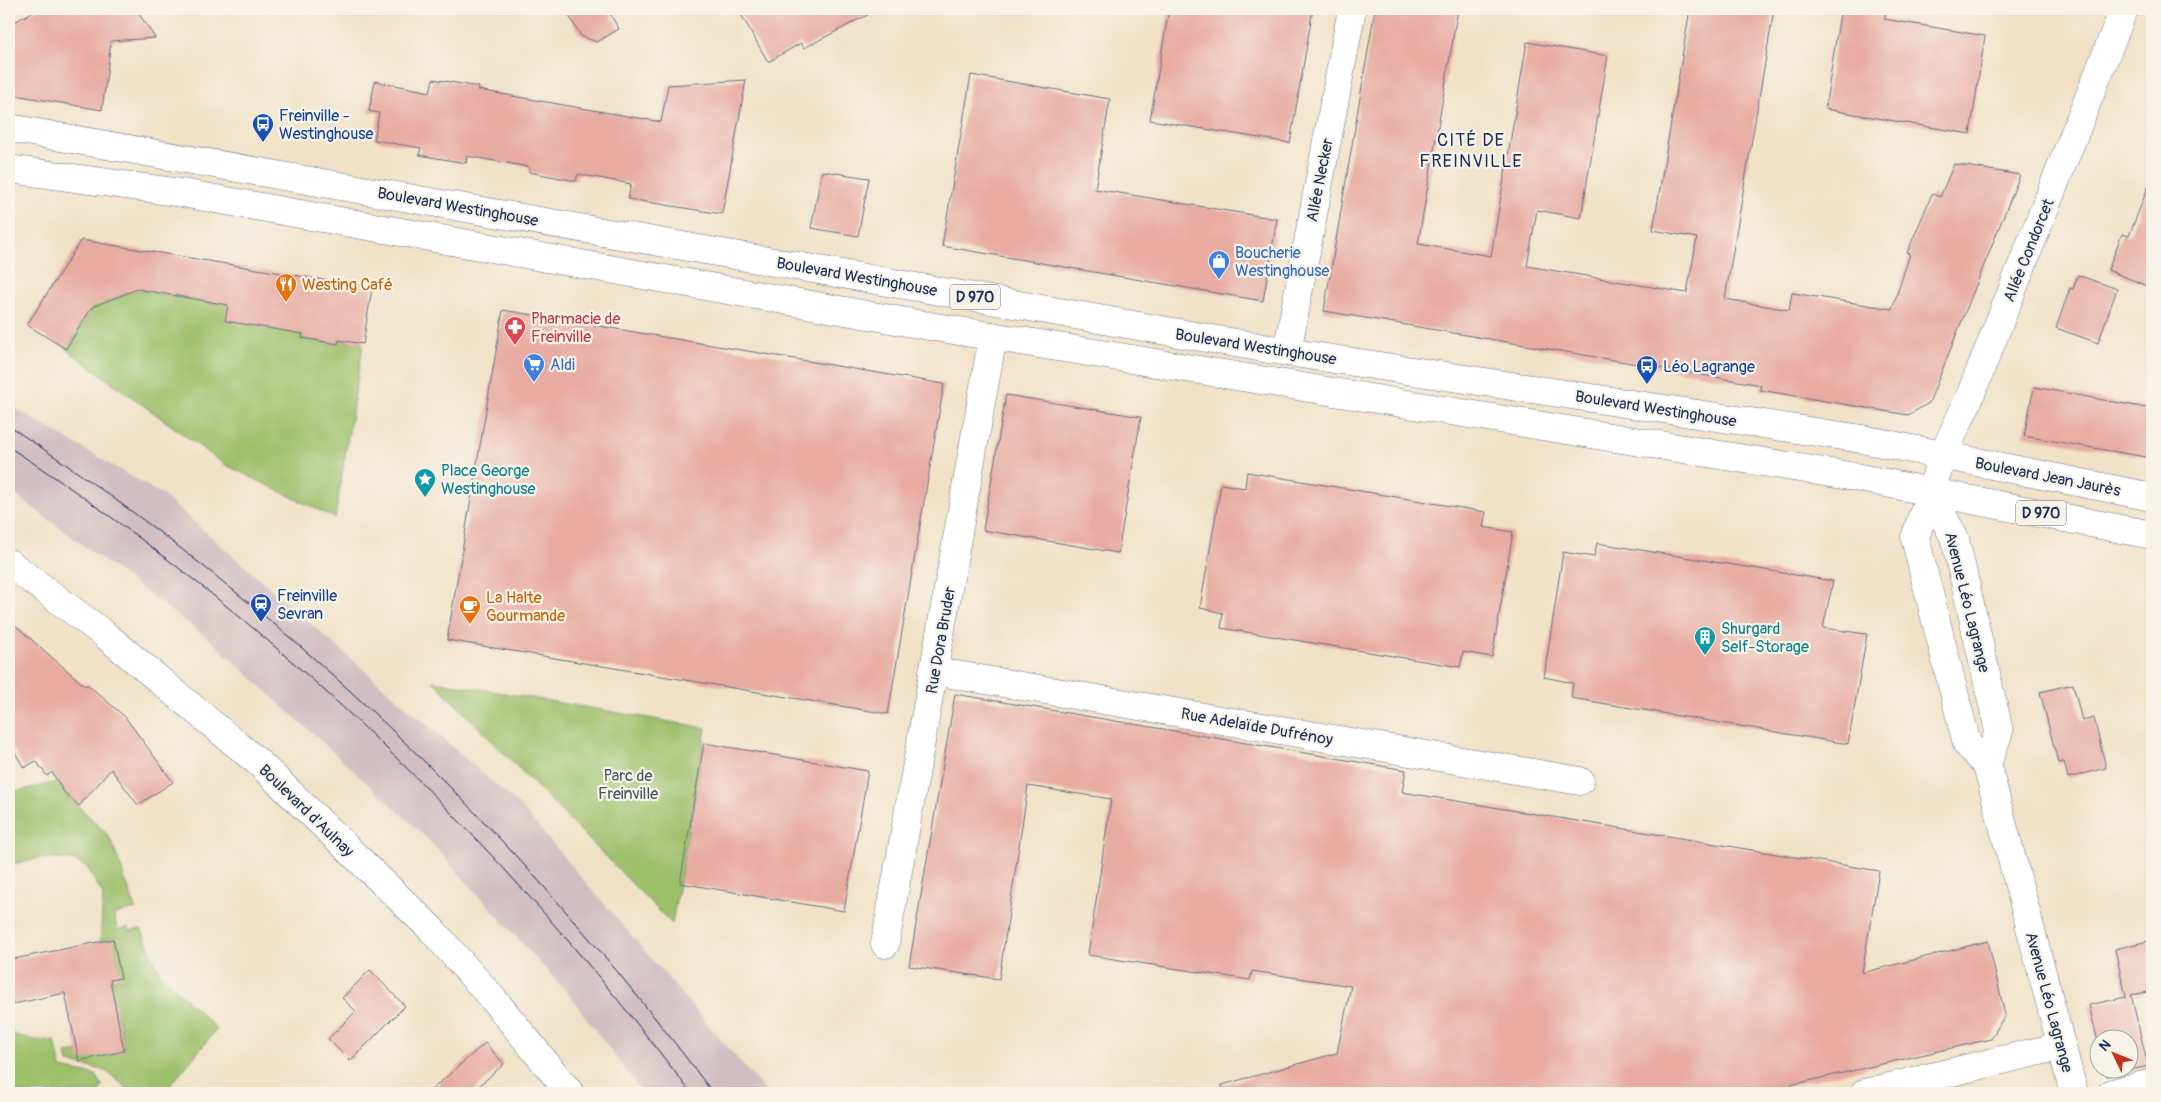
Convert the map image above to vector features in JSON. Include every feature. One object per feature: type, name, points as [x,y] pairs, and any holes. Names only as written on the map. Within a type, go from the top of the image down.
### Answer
[{"type":"main road","name":"Allée Necker","points":[[1287,352],[1352,9]]},
{"type":"main road","name":"Allée Condorcet","points":[[1930,491],[1943,455],[1968,401],[2124,9]]},
{"type":"main road","name":"Boulevard Westinghouse","points":[[9,128],[1287,352],[1843,436],[1943,455]]},
{"type":"main road","name":"Boulevard Westinghouse","points":[[9,169],[182,193],[993,336],[1855,477],[1930,491]]},
{"type":"main road","name":"Rue Dora Bruder","points":[[885,944],[993,336]]},
{"type":"main road","name":"Boulevard Jean Jaurès","points":[[1943,455],[2152,497]]},
{"type":"main road","name":"D 970","points":[[1930,491],[2152,535]]},
{"type":"main road","name":"Avenue Léo Lagrange","points":[[1930,491],[1915,538],[1967,744],[1987,765],[2074,1093]]},
{"type":"main road","name":"Avenue Léo Lagrange","points":[[1930,491],[1955,539],[1999,731],[1987,765]]},
{"type":"main road","name":"Boulevard d'Aulnay","points":[[9,563],[104,634],[259,764],[431,930],[494,1000],[570,1093]]},
{"type":"main road","name":"Rue Adelaïde Dufrénoy","points":[[933,671],[1580,781]]},
{"type":"main road","points":[[1864,1093],[2061,1046]]},
{"type":"main road","points":[[2112,1093],[2152,1083]]},
{"type":"shaded area","points":[[9,405],[163,495],[520,806],[767,1093],[643,1093],[569,995],[426,837],[209,639],[9,490]]},
{"type":"green space","points":[[120,287],[228,305],[303,334],[302,338],[338,344],[339,340],[363,344],[335,518],[224,464],[66,349],[100,296],[104,303],[123,295]]},
{"type":"green space","name":"Parc de Freinville","points":[[433,681],[706,728],[672,924]]},
{"type":"green space","points":[[58,782],[63,791],[107,834],[112,843],[136,909],[114,914],[117,930],[128,927],[129,931],[141,929],[161,975],[217,1029],[164,1093],[133,1093],[106,1071],[68,1062],[66,1053],[77,1051],[79,1060],[124,1050],[117,1014],[95,984],[121,978],[100,944],[103,895],[87,867],[73,860],[40,858],[9,865],[9,793]]},
{"type":"green space","points":[[9,1033],[34,1040],[55,1041],[61,1068],[96,1075],[102,1085],[99,1093],[9,1093]]},
{"type":"building","points":[[38,9],[136,9],[155,38],[111,41],[102,110],[9,94],[9,25]]},
{"type":"building","points":[[565,9],[607,9],[619,29],[597,42],[581,36]]},
{"type":"building","points":[[738,9],[879,9],[804,48],[801,43],[768,62]]},
{"type":"building","points":[[1169,9],[1313,9],[1290,143],[1150,120]]},
{"type":"building","points":[[1375,9],[1458,9],[1418,244],[1491,256],[1527,42],[1608,56],[1581,218],[1537,210],[1527,266],[1687,293],[1697,238],[1653,230],[1690,9],[1774,9],[1725,299],[1789,310],[1792,293],[1892,309],[1910,254],[1907,253],[1932,194],[1940,197],[1954,164],[2020,175],[1929,403],[1908,415],[1760,390],[1761,385],[1324,311]]},
{"type":"building","points":[[1843,9],[1887,9],[1884,19],[1985,36],[1970,134],[1825,109],[1840,14]]},
{"type":"building","points":[[971,75],[1110,99],[1095,189],[1277,219],[1263,301],[942,246]]},
{"type":"building","points":[[433,79],[479,87],[478,90],[661,122],[668,85],[746,80],[722,214],[628,199],[631,184],[578,174],[576,181],[529,172],[529,167],[467,156],[466,163],[419,155],[421,148],[374,140],[379,113],[369,111],[375,81],[430,92]]},
{"type":"building","points":[[822,171],[869,178],[858,236],[811,228]]},
{"type":"building","points":[[2150,182],[2152,182],[2152,288],[2108,270],[2122,234],[2129,236]]},
{"type":"building","points":[[81,240],[372,288],[363,344],[339,340],[338,344],[302,338],[303,334],[225,321],[228,305],[137,289],[92,307],[66,349],[27,325]]},
{"type":"building","points":[[2078,275],[2117,289],[2098,343],[2056,328],[2070,288],[2073,289]]},
{"type":"building","points":[[503,310],[944,384],[888,714],[447,640]]},
{"type":"building","points":[[2034,387],[2152,409],[2152,458],[2024,436]]},
{"type":"building","points":[[1006,395],[1141,417],[1118,553],[983,530]]},
{"type":"building","points":[[1247,472],[1486,512],[1483,527],[1513,532],[1492,657],[1463,652],[1460,667],[1221,628],[1223,613],[1200,608],[1221,484],[1245,488]]},
{"type":"building","name":"Shurgard Self-Storage","points":[[1597,543],[1833,581],[1823,628],[1867,634],[1848,744],[1571,698],[1573,683],[1544,677],[1563,552],[1594,557]]},
{"type":"building","points":[[9,620],[85,686],[87,684],[125,717],[173,782],[138,805],[111,769],[79,806],[63,791],[52,772],[47,776],[36,761],[24,768],[9,742]]},
{"type":"building","points":[[2073,684],[2082,721],[2094,718],[2106,768],[2068,778],[2064,762],[2058,763],[2040,692]]},
{"type":"building","points":[[955,694],[1406,770],[1402,792],[1879,871],[1862,973],[1988,941],[2005,1015],[1991,1039],[1756,1093],[1223,1093],[1222,1085],[1337,1053],[1351,986],[1252,971],[1250,980],[1088,955],[1111,799],[1028,786],[999,979],[909,966]]},
{"type":"building","points":[[704,743],[868,771],[844,911],[680,883]]},
{"type":"building","points":[[113,939],[121,978],[110,980],[124,1051],[79,1061],[65,993],[9,1005],[9,960]]},
{"type":"building","points":[[2152,940],[2152,991],[2131,995],[2148,1066],[2138,1068],[2138,1030],[2095,1030],[2089,1005],[2126,997],[2115,949]]},
{"type":"building","points":[[370,970],[405,1006],[350,1061],[328,1039],[356,1011],[342,998]]},
{"type":"building","points":[[485,1043],[504,1064],[471,1093],[428,1093]]},
{"type":"tram line","points":[[9,426],[110,496],[208,569],[301,647],[390,728],[476,814],[558,903],[637,996],[713,1093]]},
{"type":"tram line","points":[[9,447],[107,514],[201,585],[291,661],[378,740],[462,824],[542,910],[618,1000],[691,1093]]},
{"type":"place","name":"Freinville - Westinghouse","points":[[263,143]]},
{"type":"place","name":"Boucherie Westinghouse","points":[[1219,280]]},
{"type":"place","name":"Westing Café","points":[[286,303]]},
{"type":"place","name":"Pharmacie de Freinville","points":[[515,346]]},
{"type":"place","name":"Aldi","points":[[534,383]]},
{"type":"place","name":"Léo Lagrange","points":[[1647,385]]},
{"type":"place","name":"Place George Westinghouse","points":[[425,498]]},
{"type":"place","name":"Freinville Sevran","points":[[261,623]]},
{"type":"place","name":"La Halte Gourmande","points":[[470,625]]},
{"type":"place","name":"Shurgard Self-Storage","points":[[1705,656]]},
{"type":"district","name":"CITÉ DE FREINVILLE","points":[[1471,150]]}]
